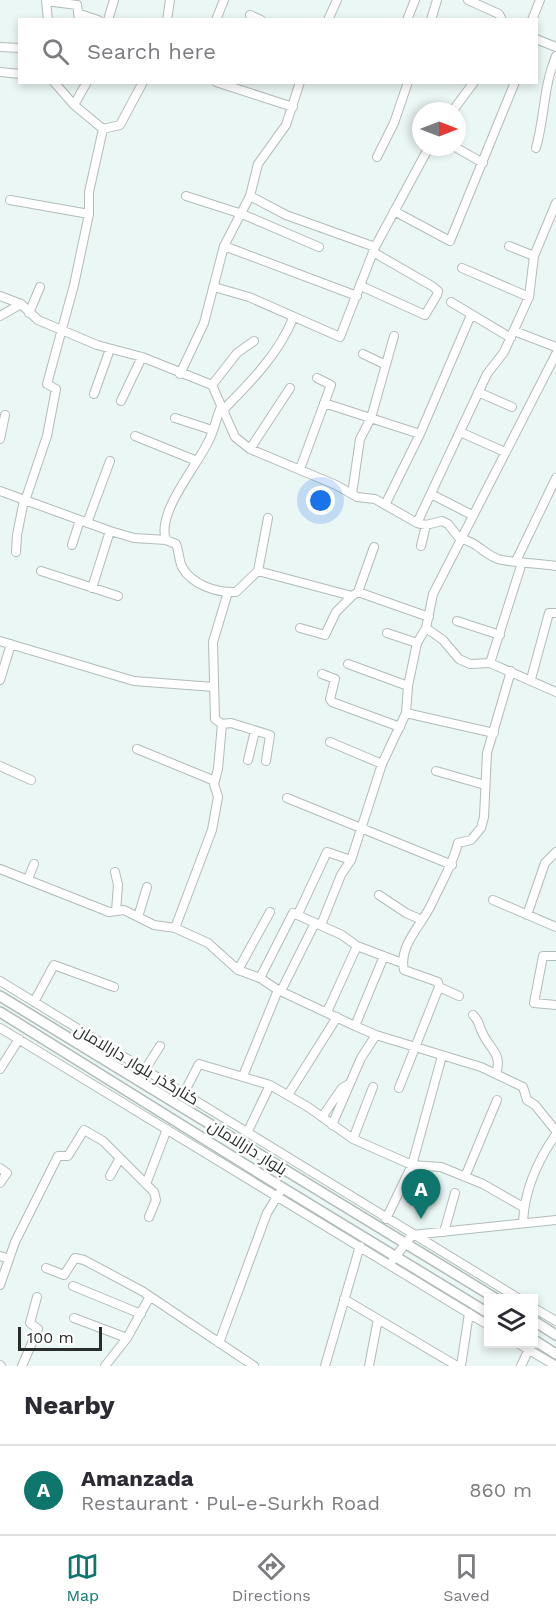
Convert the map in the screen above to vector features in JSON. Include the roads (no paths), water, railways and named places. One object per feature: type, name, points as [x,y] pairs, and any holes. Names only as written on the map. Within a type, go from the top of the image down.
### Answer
[{"type":"main road","name":"بلوار دارالامان","points":[[0,996],[487,1294]]},
{"type":"main road","name":"بلوار دارالامان","points":[[0,1012],[280,1192],[397,1255],[484,1310]]},
{"type":"main road","points":[[538,1324],[556,1335]]},
{"type":"main road","points":[[538,1343],[556,1354]]},
{"type":"street","points":[[48,18],[46,0],[77,5],[79,17]]},
{"type":"street","points":[[109,18],[114,0]]},
{"type":"street","points":[[167,18],[170,0]]},
{"type":"street","points":[[217,18],[224,0]]},
{"type":"street","points":[[329,18],[336,0]]},
{"type":"street","points":[[408,18],[415,0]]},
{"type":"street","points":[[432,18],[438,0]]},
{"type":"street","points":[[533,18],[540,0]]},
{"type":"street","points":[[474,1],[500,18]]},
{"type":"street","points":[[250,15],[257,18]]},
{"type":"street","points":[[538,39],[556,47]]},
{"type":"street","points":[[0,46],[18,48]]},
{"type":"street","points":[[536,148],[542,127],[545,86],[556,56]]},
{"type":"street","points":[[0,72],[18,74]]},
{"type":"street","points":[[56,84],[74,105],[103,129]]},
{"type":"street","points":[[74,105],[86,84]]},
{"type":"street","points":[[103,129],[120,125],[142,84]]},
{"type":"street","points":[[222,84],[293,107]]},
{"type":"street","points":[[180,374],[197,341],[224,246],[250,196],[258,164],[286,125],[299,84]]},
{"type":"street","points":[[377,157],[394,123],[407,84]]},
{"type":"street","points":[[459,102],[473,84]]},
{"type":"street","points":[[394,211],[450,241],[514,84]]},
{"type":"street","points":[[16,552],[24,500],[49,431],[56,389],[47,384],[74,285],[89,214],[89,192],[103,129]]},
{"type":"street","points":[[466,153],[483,163]]},
{"type":"street","points":[[214,287],[249,297],[339,337],[374,250],[424,156]]},
{"type":"street","points":[[186,196],[242,214],[319,247]]},
{"type":"street","points":[[250,196],[286,215],[374,250],[438,291],[424,315],[361,286]]},
{"type":"street","points":[[10,200],[89,214]]},
{"type":"street","points":[[417,523],[478,392],[513,334],[529,297],[534,256],[555,207]]},
{"type":"street","points":[[224,246],[357,296]]},
{"type":"street","points":[[509,246],[534,256]]},
{"type":"street","points":[[462,268],[529,297]]},
{"type":"street","points":[[29,313],[40,287]]},
{"type":"street","points":[[0,296],[21,304],[39,320],[110,349],[142,357],[212,385],[235,437],[250,449],[300,469],[352,494],[375,499],[417,523],[426,525],[442,521],[448,524],[460,539],[473,540],[482,550],[498,559],[556,566]]},
{"type":"street","points":[[451,302],[471,315],[513,334],[556,347]]},
{"type":"street","points":[[0,316],[21,304]]},
{"type":"street","points":[[385,505],[420,434],[471,315]]},
{"type":"street","points":[[166,540],[165,524],[171,507],[209,441],[223,408],[244,389],[284,340],[293,318]]},
{"type":"street","points":[[352,494],[360,440],[371,418],[393,336]]},
{"type":"street","points":[[212,385],[237,353],[254,341]]},
{"type":"street","points":[[94,394],[110,349]]},
{"type":"street","points":[[363,354],[384,364]]},
{"type":"street","points":[[243,1076],[279,990],[318,924],[341,875],[351,860],[382,764],[406,713],[408,686],[417,643],[426,628],[433,594],[556,354]]},
{"type":"street","points":[[121,401],[142,357]]},
{"type":"street","points":[[300,469],[330,384],[317,378]]},
{"type":"street","points":[[250,449],[290,388]]},
{"type":"street","points":[[478,392],[512,407]]},
{"type":"street","points":[[324,403],[420,434]]},
{"type":"street","points":[[0,439],[5,416]]},
{"type":"street","points":[[175,418],[212,430]]},
{"type":"street","points":[[460,432],[505,452]]},
{"type":"street","points":[[135,436],[197,461]]},
{"type":"street","points":[[72,545],[110,460]]},
{"type":"street","points":[[516,561],[556,478]]},
{"type":"street","points":[[0,492],[110,531],[134,538],[166,540],[176,544],[181,566],[196,584],[228,592],[236,592],[258,571],[268,518]]},
{"type":"street","points":[[431,494],[472,515]]},
{"type":"street","points":[[420,546],[426,525]]},
{"type":"street","points":[[92,588],[110,531]]},
{"type":"street","points":[[300,628],[325,635],[336,612],[355,594],[374,547]]},
{"type":"street","points":[[490,663],[520,569],[521,562],[516,561]]},
{"type":"street","points":[[42,571],[118,596]]},
{"type":"street","points":[[258,571],[355,594],[429,617]]},
{"type":"street","points":[[228,592],[213,642],[215,719],[222,724],[231,723],[271,735],[266,761]]},
{"type":"street","points":[[531,679],[549,614],[556,613]]},
{"type":"street","points":[[457,621],[500,635]]},
{"type":"street","points":[[426,628],[443,640],[459,659],[470,663],[490,663],[531,679],[556,692]]},
{"type":"street","points":[[387,633],[417,643]]},
{"type":"street","points":[[0,641],[134,681],[214,687]]},
{"type":"street","points":[[0,680],[11,644]]},
{"type":"street","points":[[348,664],[408,686]]},
{"type":"street","points":[[459,996],[439,987],[432,979],[404,970],[402,963],[409,940],[422,920],[441,880],[452,865],[458,843],[471,840],[481,828],[488,753],[511,671]]},
{"type":"street","points":[[322,674],[335,679],[330,699],[332,702],[400,727]]},
{"type":"street","points":[[406,713],[494,733]]},
{"type":"street","points":[[175,928],[212,830],[218,797],[215,781],[222,724]]},
{"type":"street","points":[[248,760],[255,731]]},
{"type":"street","points":[[330,742],[382,764]]},
{"type":"street","points":[[137,749],[215,781]]},
{"type":"street","points":[[0,766],[31,780]]},
{"type":"street","points":[[436,771],[485,785]]},
{"type":"street","points":[[287,798],[452,865]]},
{"type":"street","points":[[298,914],[327,852],[351,860]]},
{"type":"street","points":[[527,915],[545,863],[556,852]]},
{"type":"street","points":[[28,879],[34,864]]},
{"type":"street","points":[[0,869],[109,912],[124,910],[154,925],[175,928],[208,943],[238,970],[260,978],[279,990],[355,1026],[496,1074],[523,1087],[527,1100],[535,1105],[556,1132],[545,1150],[524,1207],[523,1223]]},
{"type":"street","points":[[115,872],[118,885],[116,911]]},
{"type":"street","points":[[138,917],[147,887]]},
{"type":"street","points":[[379,895],[406,913],[422,920]]},
{"type":"street","points":[[494,900],[556,927]]},
{"type":"street","points":[[238,970],[270,912]]},
{"type":"street","points":[[260,978],[293,913],[357,946],[402,963]]},
{"type":"street","points":[[327,1012],[357,946]]},
{"type":"street","points":[[556,956],[547,954],[543,956],[534,1003],[556,1005]]},
{"type":"street","points":[[355,1026],[384,956]]},
{"type":"street","points":[[34,1002],[54,965],[114,987]]},
{"type":"street","name":"کنارگذر بلوار دارالامان","points":[[0,981],[146,1068],[386,1219],[511,1294]]},
{"type":"street","points":[[399,1088],[439,987]]},
{"type":"street","points":[[473,1015],[480,1022],[481,1031],[489,1043],[495,1048],[499,1066],[496,1074]]},
{"type":"street","points":[[288,1095],[336,1017]]},
{"type":"street","points":[[0,1028],[167,1129],[280,1192],[360,1246],[484,1322]]},
{"type":"street","points":[[332,1125],[361,1058],[376,1035]]},
{"type":"street","points":[[0,1069],[19,1039]]},
{"type":"street","points":[[146,1068],[160,1046]]},
{"type":"street","points":[[386,1219],[412,1165],[442,1056]]},
{"type":"street","points":[[184,1093],[199,1064],[270,1085],[353,1139],[412,1165],[441,1167],[524,1207]]},
{"type":"street","points":[[322,1117],[342,1088],[349,1083]]},
{"type":"street","points":[[248,1131],[270,1085]]},
{"type":"street","points":[[353,1139],[373,1087]]},
{"type":"street","points":[[465,1177],[496,1100]]},
{"type":"street","points":[[146,1184],[167,1129]]},
{"type":"street","points":[[0,1285],[9,1260],[58,1156],[68,1156],[84,1130],[103,1141],[156,1195],[149,1217]]},
{"type":"street","points":[[110,1176],[120,1158]]},
{"type":"street","points":[[0,1168],[7,1173],[0,1183]]},
{"type":"street","points":[[219,1343],[267,1214],[280,1192]]},
{"type":"street","points":[[444,1232],[455,1193]]},
{"type":"street","points":[[390,1264],[412,1235],[556,1220]]},
{"type":"street","points":[[325,1366],[360,1246]]},
{"type":"street","points":[[0,1256],[9,1260]]},
{"type":"street","points":[[46,1268],[64,1275],[75,1258],[84,1260],[150,1298],[254,1366]]},
{"type":"street","points":[[74,1286],[141,1314]]},
{"type":"street","points":[[22,1366],[38,1329],[30,1323],[37,1297]]},
{"type":"street","points":[[105,1366],[127,1338],[150,1298]]},
{"type":"street","points":[[344,1299],[457,1366]]},
{"type":"street","points":[[538,1310],[556,1321]]},
{"type":"street","points":[[461,1366],[469,1313]]},
{"type":"street","points":[[74,1318],[127,1338]]},
{"type":"street","points":[[369,1366],[378,1319]]},
{"type":"street","points":[[521,1366],[529,1349],[555,1366]]},
{"type":"place","name":"Amanzada","points":[[421,1219]]}]
